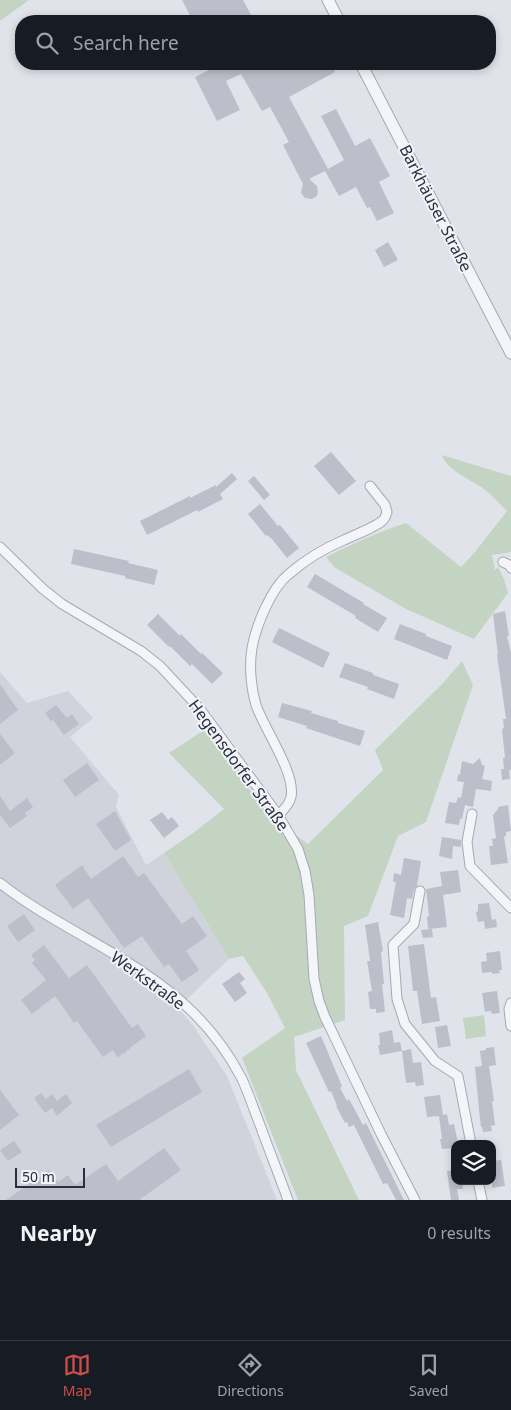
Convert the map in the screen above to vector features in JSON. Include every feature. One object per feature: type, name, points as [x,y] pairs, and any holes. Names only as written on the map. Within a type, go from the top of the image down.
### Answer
[{"type":"street","points":[[328,0],[336,15]]},
{"type":"street","name":"Barkhäuser Straße","points":[[364,70],[511,353]]},
{"type":"street","points":[[278,815],[286,808],[291,796],[291,784],[286,768],[256,704],[251,677],[252,650],[257,628],[267,605],[289,574],[325,550],[382,521],[387,512],[385,505],[370,486]]},
{"type":"street","name":"Hegensdorfer Straße","points":[[0,547],[43,589],[62,604],[141,651],[160,666],[200,709],[278,815],[298,849],[305,871],[309,896],[314,979],[319,1001],[380,1134],[415,1200]]},
{"type":"street","points":[[503,562],[511,566],[511,568]]},
{"type":"street","points":[[472,814],[467,842],[470,866],[511,908]]},
{"type":"street","name":"Werkstraße","points":[[0,883],[156,982],[176,997],[202,1023],[229,1058],[241,1079],[288,1200]]},
{"type":"street","points":[[420,891],[414,924],[393,945],[397,999],[405,1024],[434,1061],[458,1076],[470,1140]]},
{"type":"street","points":[[511,1002],[509,1009],[511,1026]]},
{"type":"street","points":[[479,1185],[482,1200]]},
{"type":"shaded area","points":[[0,672],[27,703],[68,691],[93,718],[70,737],[119,795],[116,807],[146,865],[164,853],[229,959],[177,1007],[192,1024],[227,1076],[277,1200],[0,1200]]},
{"type":"green space","points":[[0,0],[29,0],[0,21]]},
{"type":"green space","points":[[442,455],[511,476],[511,552],[492,555],[495,570],[498,567],[508,593],[474,639],[406,609],[334,567],[326,557],[365,538],[406,523],[461,567],[507,511],[484,489],[454,470],[444,460]]},
{"type":"green space","points":[[462,661],[473,685],[426,822],[398,836],[368,916],[344,926],[345,1020],[294,1037],[296,1070],[359,1200],[298,1200],[242,1058],[285,1028],[267,993],[243,956],[229,959],[164,853],[224,809],[169,753],[204,730],[271,818],[308,844],[383,770],[375,750],[443,683]]},
{"type":"green space","points":[[484,1015],[486,1036],[466,1039],[463,1018]]},
{"type":"building","points":[[182,0],[243,0],[251,15],[190,15]]},
{"type":"building","points":[[209,70],[334,70],[335,72],[289,97],[328,169],[344,160],[321,116],[336,109],[355,146],[370,138],[390,176],[379,182],[394,213],[377,221],[370,207],[367,208],[356,187],[339,196],[325,171],[309,179],[317,186],[317,196],[312,199],[305,198],[301,193],[303,184],[283,145],[289,142],[270,107],[262,111],[241,74],[226,81],[240,110],[217,121],[195,77]]},
{"type":"building","points":[[388,242],[398,260],[384,267],[375,250]]},
{"type":"building","points":[[331,452],[356,481],[339,495],[314,466]]},
{"type":"building","points":[[232,473],[237,479],[220,494],[223,499],[147,535],[140,521],[190,496],[190,498],[216,485],[216,487]]},
{"type":"building","points":[[254,476],[270,495],[264,500],[248,481]]},
{"type":"building","points":[[260,504],[299,548],[287,558],[248,514]]},
{"type":"building","points":[[74,549],[129,561],[128,563],[158,570],[154,585],[125,578],[125,576],[71,564]]},
{"type":"building","points":[[315,574],[387,618],[378,632],[355,618],[356,616],[307,587]]},
{"type":"building","points":[[505,611],[509,636],[507,636],[511,653],[511,770],[509,770],[510,779],[502,780],[501,769],[504,769],[503,758],[505,758],[502,729],[504,728],[503,719],[506,719],[493,614]]},
{"type":"building","points":[[158,614],[180,636],[181,634],[223,673],[212,684],[192,664],[190,666],[169,647],[147,625]]},
{"type":"building","points":[[400,624],[452,646],[447,660],[394,639]]},
{"type":"building","points":[[279,628],[330,653],[323,668],[272,642]]},
{"type":"building","points":[[345,663],[399,684],[394,699],[339,677]]},
{"type":"building","points":[[0,684],[18,710],[0,724]]},
{"type":"building","points":[[282,703],[312,711],[311,713],[365,731],[360,746],[278,717]]},
{"type":"building","points":[[56,705],[67,718],[72,714],[79,724],[64,735],[45,713]]},
{"type":"building","points":[[0,734],[15,753],[0,765]]},
{"type":"building","points":[[480,758],[482,765],[485,766],[482,779],[492,781],[491,791],[476,789],[473,807],[465,805],[459,825],[445,823],[449,802],[456,803],[458,797],[461,798],[464,782],[457,781],[462,761],[473,764]]},
{"type":"building","points":[[87,763],[99,780],[75,797],[63,780]]},
{"type":"building","points":[[0,796],[10,811],[27,798],[33,807],[25,813],[27,816],[10,828],[0,815]]},
{"type":"building","points":[[508,805],[511,831],[506,832],[504,837],[508,863],[491,865],[489,846],[493,846],[492,839],[496,838],[493,815],[498,807]]},
{"type":"building","points":[[115,811],[131,840],[115,851],[96,824]]},
{"type":"building","points":[[162,812],[168,820],[172,817],[179,826],[164,838],[150,820]]},
{"type":"building","points":[[442,837],[461,840],[461,847],[453,846],[452,859],[439,856]]},
{"type":"building","points":[[123,856],[138,877],[144,873],[182,924],[193,916],[207,936],[186,951],[199,970],[182,982],[169,964],[164,967],[142,936],[124,948],[88,898],[73,909],[55,885],[82,865],[91,879]]},
{"type":"building","points":[[404,858],[421,861],[417,886],[414,889],[412,899],[407,898],[404,918],[390,915],[396,882],[393,882],[394,873],[401,875]]},
{"type":"building","points":[[458,870],[461,892],[443,895],[447,927],[428,929],[427,917],[429,916],[426,889],[442,886],[440,872]]},
{"type":"building","points":[[489,903],[492,920],[496,919],[497,927],[485,929],[484,921],[478,922],[476,912],[478,911],[478,904]]},
{"type":"building","points":[[24,914],[35,930],[18,942],[7,926]]},
{"type":"building","points":[[378,922],[383,951],[381,952],[384,984],[382,984],[385,1012],[376,1013],[376,1009],[370,1009],[368,992],[372,991],[367,961],[370,961],[365,925]]},
{"type":"building","points":[[432,929],[433,937],[423,938],[421,930]]},
{"type":"building","points":[[424,944],[431,998],[436,997],[440,1021],[422,1024],[417,991],[413,991],[408,946]]},
{"type":"building","points":[[44,945],[69,978],[87,965],[132,1028],[138,1024],[146,1036],[118,1058],[113,1050],[103,1057],[77,1021],[74,1023],[55,996],[32,1014],[21,1000],[46,980],[32,963],[35,960],[31,955]]},
{"type":"building","points":[[500,951],[502,970],[499,970],[500,973],[482,973],[481,962],[487,961],[486,953]]},
{"type":"building","points":[[239,972],[245,979],[240,983],[247,993],[235,1002],[222,984]]},
{"type":"building","points":[[497,991],[500,1013],[492,1014],[491,1011],[485,1012],[482,993]]},
{"type":"building","points":[[447,1025],[451,1046],[438,1048],[435,1027]]},
{"type":"building","points":[[392,1030],[394,1043],[400,1042],[402,1051],[380,1055],[378,1045],[380,1045],[379,1033]]},
{"type":"building","points":[[321,1036],[342,1086],[340,1088],[347,1101],[349,1099],[363,1125],[366,1123],[404,1200],[396,1200],[387,1183],[383,1184],[354,1125],[349,1127],[347,1122],[345,1123],[336,1106],[331,1091],[329,1092],[306,1043]]},
{"type":"building","points":[[494,1047],[496,1065],[489,1066],[495,1125],[491,1126],[492,1131],[483,1132],[475,1067],[482,1066],[480,1051]]},
{"type":"building","points":[[411,1049],[413,1063],[421,1062],[424,1085],[416,1086],[415,1082],[406,1083],[402,1051]]},
{"type":"building","points":[[189,1069],[202,1092],[111,1147],[96,1125]]},
{"type":"building","points":[[0,1090],[19,1115],[0,1130]]},
{"type":"building","points":[[41,1093],[46,1099],[52,1094],[57,1101],[66,1094],[72,1103],[57,1116],[52,1108],[45,1113],[34,1098]]},
{"type":"building","points":[[440,1095],[443,1115],[447,1114],[449,1125],[454,1124],[457,1138],[457,1140],[451,1140],[451,1148],[442,1149],[439,1116],[427,1117],[424,1097]]},
{"type":"building","points":[[14,1141],[22,1152],[8,1161],[0,1150]]},
{"type":"building","points":[[164,1148],[181,1170],[139,1200],[6,1200],[49,1170],[58,1182],[68,1175],[75,1185],[106,1164],[118,1181]]},
{"type":"building","points":[[501,1160],[505,1186],[492,1188],[492,1185],[496,1185],[496,1161]]},
{"type":"building","points":[[451,1170],[451,1185],[462,1185],[463,1189],[457,1189],[459,1200],[451,1200],[447,1171]]}]
